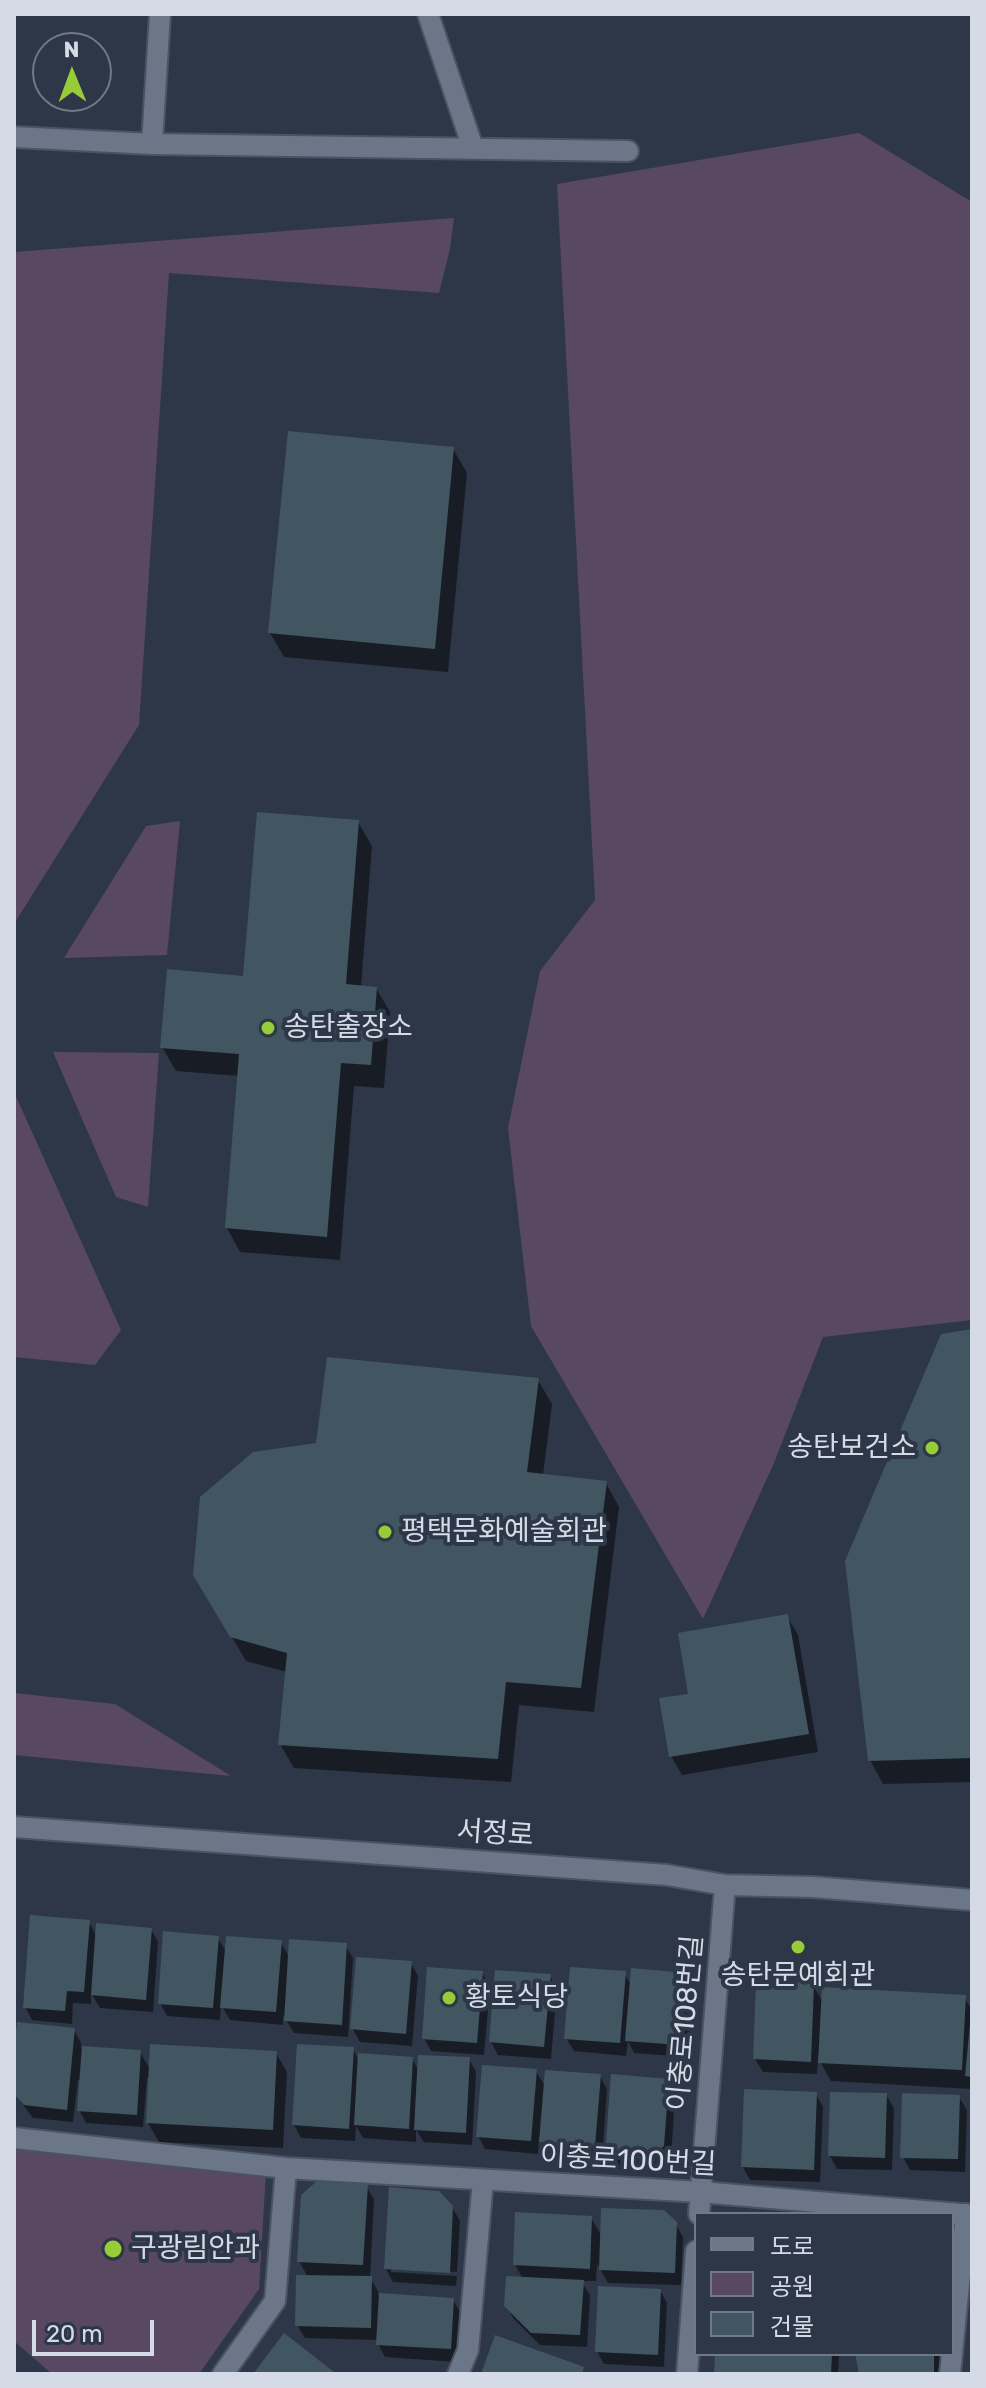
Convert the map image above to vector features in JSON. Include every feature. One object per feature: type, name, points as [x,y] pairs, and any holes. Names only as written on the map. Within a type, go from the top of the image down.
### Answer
[{"type":"street","points":[[152,144],[160,14]]},
{"type":"street","points":[[428,14],[473,148]]},
{"type":"street","points":[[14,137],[152,144],[628,151]]},
{"type":"street","name":"서정로","points":[[14,1827],[667,1875],[725,1885],[813,1887],[972,1900]]},
{"type":"street","name":"이충로108번길","points":[[699,2212],[725,1885]]},
{"type":"street","name":"이충로100번길","points":[[14,2138],[286,2168],[700,2192],[934,2212]]},
{"type":"street","points":[[223,2374],[275,2301],[286,2168]]},
{"type":"street","points":[[458,2374],[468,2350],[483,2180]]},
{"type":"street","name":"이충로100번길","points":[[954,2341],[969,2215]]},
{"type":"street","points":[[687,2374],[694,2278]]},
{"type":"green space","points":[[859,133],[972,202],[972,1320],[823,1337],[774,1463],[703,1619],[531,1326],[508,1128],[540,971],[595,900],[557,184]]},
{"type":"green space","points":[[454,218],[439,293],[169,273],[139,725],[14,924],[14,252]]},
{"type":"green space","points":[[180,821],[167,955],[64,958],[146,826]]},
{"type":"green space","points":[[53,1052],[159,1053],[148,1207],[116,1197]]},
{"type":"green space","points":[[14,1092],[121,1330],[95,1365],[14,1357]]},
{"type":"green space","points":[[14,1693],[115,1704],[231,1776],[14,1755]]},
{"type":"green space","points":[[14,2147],[266,2172],[259,2289],[199,2374],[52,2374],[14,2341]]},
{"type":"building","points":[[288,431],[454,447],[435,649],[268,633]]},
{"type":"building","name":"송탄출장소","points":[[257,812],[359,820],[346,984],[377,987],[371,1065],[341,1063],[327,1237],[225,1228],[239,1054],[160,1048],[167,969],[243,976]]},
{"type":"building","name":"송탄보건소","points":[[972,1329],[972,1758],[868,1761],[845,1561],[941,1334]]},
{"type":"building","points":[[327,1357],[539,1378],[527,1472],[607,1481],[581,1688],[506,1682],[498,1759],[278,1745],[287,1653],[230,1637],[193,1575],[200,1497],[253,1452],[316,1443]]},
{"type":"building","points":[[788,1614],[809,1734],[669,1757],[659,1698],[688,1694],[678,1633]]},
{"type":"building","points":[[30,1915],[90,1920],[84,1992],[67,1991],[65,2011],[23,2008]]},
{"type":"building","points":[[96,1923],[152,1928],[146,2000],[91,1995]]},
{"type":"building","points":[[163,1931],[219,1936],[213,2008],[158,2004]]},
{"type":"building","points":[[226,1936],[282,1940],[276,2012],[220,2008]]},
{"type":"building","points":[[289,1939],[347,1943],[342,2025],[284,2021]]},
{"type":"building","points":[[356,1957],[412,1961],[406,2034],[350,2029]]},
{"type":"building","points":[[427,1967],[483,1971],[477,2043],[422,2039]]},
{"type":"building","points":[[570,1967],[626,1971],[620,2043],[564,2039]]},
{"type":"building","points":[[631,1968],[686,1973],[680,2045],[625,2041]]},
{"type":"building","points":[[495,1970],[551,1974],[544,2047],[489,2042]]},
{"type":"building","points":[[756,1981],[814,1983],[811,2062],[753,2059]]},
{"type":"building","points":[[822,1987],[966,1995],[962,2070],[818,2063]]},
{"type":"building","points":[[17,2022],[75,2028],[67,2110],[24,2105],[14,2094]]},
{"type":"building","points":[[972,2024],[972,2077],[965,2076]]},
{"type":"building","points":[[150,2044],[277,2051],[273,2130],[146,2123]]},
{"type":"building","points":[[297,2044],[354,2047],[349,2129],[292,2125]]},
{"type":"building","points":[[82,2046],[141,2050],[137,2115],[77,2111]]},
{"type":"building","points":[[358,2053],[413,2057],[409,2129],[354,2125]]},
{"type":"building","points":[[418,2055],[470,2057],[466,2133],[414,2130]]},
{"type":"building","points":[[482,2065],[537,2069],[531,2141],[476,2137]]},
{"type":"building","points":[[545,2070],[601,2074],[595,2146],[539,2142]]},
{"type":"building","points":[[611,2074],[669,2079],[664,2146],[648,2159],[605,2156]]},
{"type":"building","points":[[744,2089],[817,2092],[814,2170],[741,2167]]},
{"type":"building","points":[[830,2092],[887,2093],[885,2158],[828,2156]]},
{"type":"building","points":[[902,2093],[960,2095],[958,2159],[900,2158]]},
{"type":"building","points":[[317,2181],[368,2184],[363,2265],[297,2262],[301,2195]]},
{"type":"building","points":[[389,2187],[439,2191],[453,2206],[450,2273],[384,2269]]},
{"type":"building","points":[[601,2208],[664,2210],[677,2222],[675,2273],[599,2270]]},
{"type":"building","points":[[515,2212],[592,2216],[590,2269],[513,2265]]},
{"type":"building","points":[[296,2275],[372,2276],[371,2328],[295,2326]]},
{"type":"building","points":[[506,2276],[584,2280],[580,2335],[531,2333],[504,2306]]},
{"type":"building","points":[[598,2286],[661,2289],[658,2355],[595,2352]]},
{"type":"building","points":[[379,2293],[454,2298],[451,2349],[376,2345]]},
{"type":"building","points":[[284,2333],[334,2372],[253,2374]]},
{"type":"building","points":[[495,2335],[584,2367],[582,2374],[481,2374]]},
{"type":"building","points":[[715,2356],[832,2356],[831,2374],[714,2374]]},
{"type":"building","points":[[855,2356],[934,2356],[934,2374],[859,2374]]},
{"type":"place","name":"송탄출장소","points":[[268,1028]]},
{"type":"place","name":"송탄보건소","points":[[932,1448]]},
{"type":"place","name":"평택문화예술회관","points":[[385,1532]]},
{"type":"place","name":"송탄문예회관","points":[[798,1947]]},
{"type":"place","name":"황토식당","points":[[449,1998]]},
{"type":"place","name":"구광림안과","points":[[113,2249]]}]
